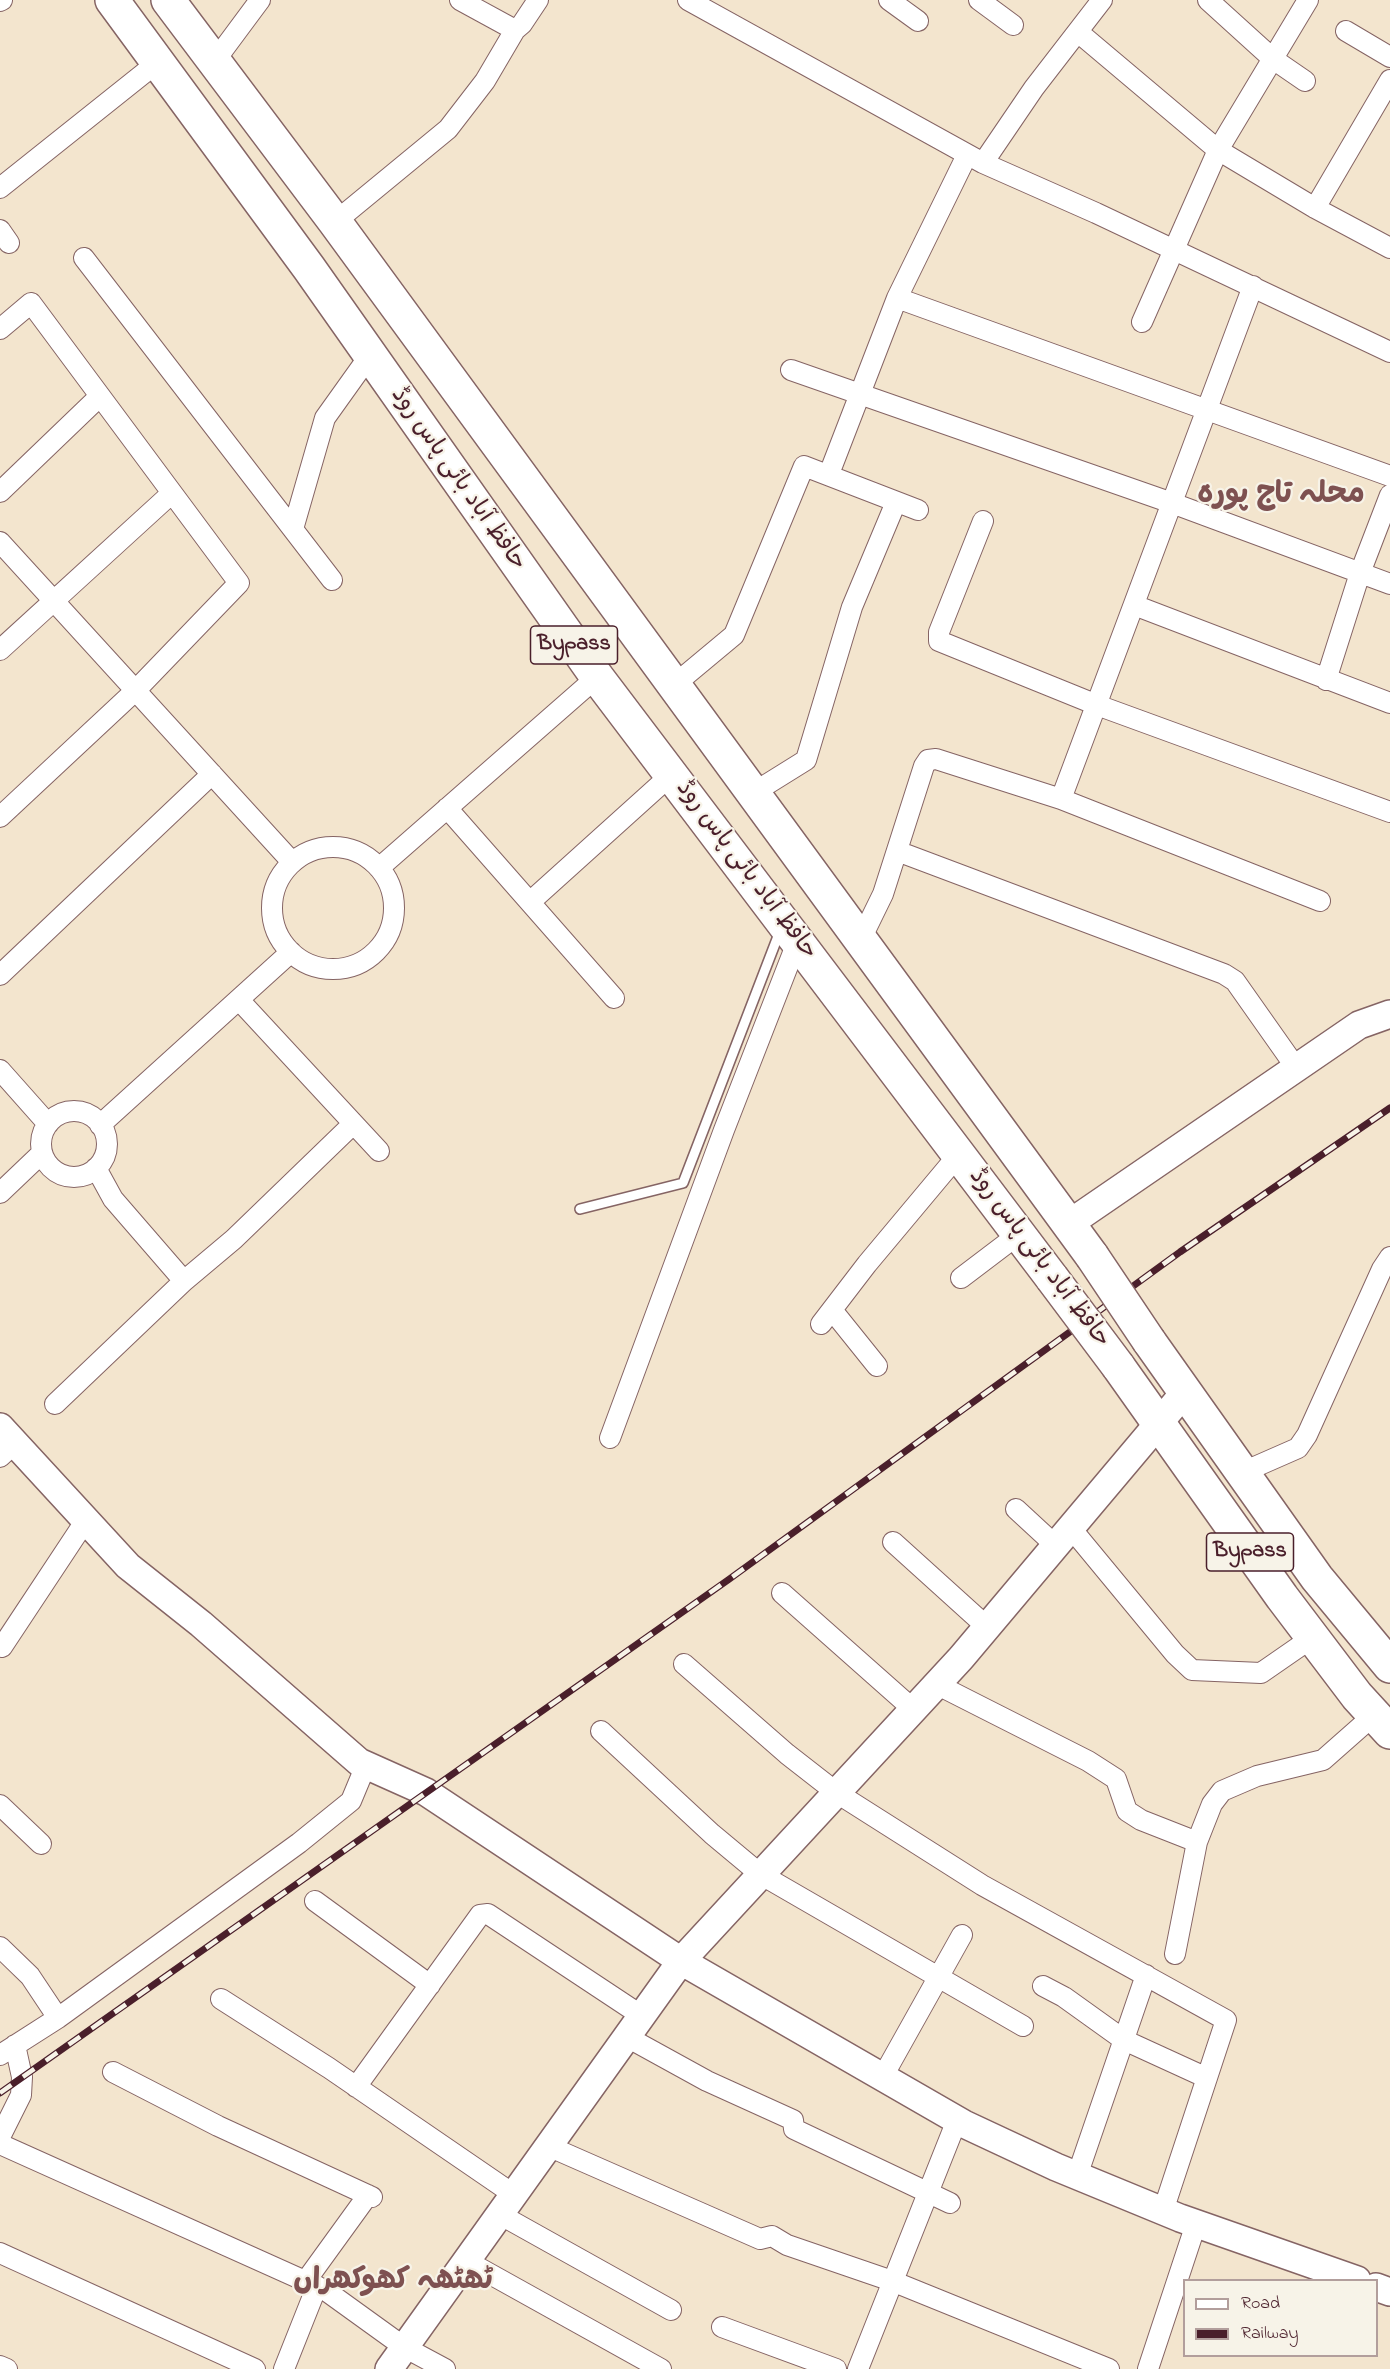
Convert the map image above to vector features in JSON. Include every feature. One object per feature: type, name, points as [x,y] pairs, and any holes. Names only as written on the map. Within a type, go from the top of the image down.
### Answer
[{"type":"highway","name":"حافظ آباد بائی پاس روڈ","points":[[112,0],[370,355],[597,677],[791,930],[1118,1366],[1313,1637],[1382,1724]]},
{"type":"highway","name":"حافظ آباد بائی پاس روڈ","points":[[168,0],[335,222],[1070,1223],[1149,1341],[1317,1578],[1390,1666]]},
{"type":"street","points":[[214,62],[260,0]]},
{"type":"street","points":[[460,0],[515,30]]},
{"type":"street","points":[[335,222],[448,129],[485,81],[515,30],[522,24],[538,0]]},
{"type":"street","points":[[889,0],[918,21]]},
{"type":"street","points":[[979,0],[1013,25]]},
{"type":"street","points":[[829,474],[897,298],[975,159],[1102,0]]},
{"type":"street","points":[[1208,0],[1273,59],[1305,81]]},
{"type":"street","points":[[1142,322],[1172,249],[1218,150],[1308,0]]},
{"type":"street","points":[[692,1],[975,159],[1390,352]]},
{"type":"street","points":[[1346,31],[1390,57]]},
{"type":"street","points":[[1078,32],[1218,150],[1316,208],[1390,248]]},
{"type":"street","points":[[0,188],[158,62]]},
{"type":"street","points":[[1316,208],[1390,80]]},
{"type":"street","points":[[84,258],[332,580]]},
{"type":"street","points":[[1060,799],[1252,286]]},
{"type":"street","points":[[897,298],[1390,476]]},
{"type":"street","points":[[0,329],[31,303],[238,583],[135,691],[0,818]]},
{"type":"street","points":[[293,529],[325,418],[370,355]]},
{"type":"street","points":[[791,370],[1172,503],[1390,584]]},
{"type":"street","points":[[0,492],[100,396]]},
{"type":"street","points":[[674,685],[734,635],[804,466],[918,510]]},
{"type":"street","points":[[0,650],[172,493]]},
{"type":"street","points":[[1326,680],[1360,573],[1390,495]]},
{"type":"street","points":[[753,793],[806,760],[852,607],[896,502]]},
{"type":"street","points":[[983,521],[939,632],[939,641],[1097,705],[1390,812]]},
{"type":"street","points":[[0,542],[292,862]]},
{"type":"street","points":[[1134,606],[1390,703]]},
{"type":"street","points":[[379,868],[597,677]]},
{"type":"street","points":[[861,939],[883,894],[928,760],[936,759],[1060,799],[1320,901]]},
{"type":"street","points":[[0,975],[212,774]]},
{"type":"street","points":[[530,903],[672,774]]},
{"type":"street","points":[[447,808],[614,998]]},
{"type":"street","points":[[337,847],[360,853],[379,868],[391,889],[394,912],[387,935],[373,954],[352,965],[329,969],[306,962],[291,952],[275,927],[272,904],[278,881],[292,862],[313,850],[337,847]]},
{"type":"street","points":[[897,851],[1224,974],[1235,981],[1296,1069]]},
{"type":"street","points":[[610,1438],[724,1130],[791,930]]},
{"type":"street","points":[[100,1125],[240,1001],[291,952]]},
{"type":"street","points":[[240,1001],[379,1151]]},
{"type":"street","points":[[1070,1223],[1390,1003]]},
{"type":"street","points":[[1359,1025],[1390,1014]]},
{"type":"street","points":[[0,1071],[48,1124]]},
{"type":"street","points":[[75,1112],[93,1118],[100,1125],[107,1144],[105,1155],[96,1168],[84,1176],[63,1175],[54,1170],[42,1153],[43,1132],[48,1124],[64,1113],[75,1112]]},
{"type":"street","points":[[55,1404],[184,1281],[234,1239],[353,1124]]},
{"type":"street","points":[[0,1193],[42,1153]]},
{"type":"street","points":[[877,1366],[826,1317],[959,1154]]},
{"type":"street","points":[[96,1168],[113,1199],[184,1281]]},
{"type":"street","points":[[961,1278],[1019,1234]]},
{"type":"street","points":[[1241,1473],[1299,1448],[1382,1269],[1390,1257]]},
{"type":"street","points":[[389,2369],[681,1961],[914,1710],[1185,1392]]},
{"type":"street","points":[[5,1442],[86,1520],[128,1566],[201,1624],[366,1765],[426,1791],[681,1961],[957,2120],[1077,2175],[1163,2211],[1354,2279]]},
{"type":"street","points":[[1016,1509],[1062,1536],[1192,1670],[1262,1673],[1313,1637]]},
{"type":"street","points":[[2,1647],[86,1520]]},
{"type":"street","points":[[893,1542],[987,1627]]},
{"type":"street","points":[[782,1593],[914,1710]]},
{"type":"street","points":[[684,1664],[787,1755],[837,1793],[982,1885],[1226,2020],[1163,2211]]},
{"type":"street","points":[[936,1684],[1088,1761],[1116,1779],[1127,1811],[1141,1820],[1197,1842]]},
{"type":"street","points":[[1175,1954],[1197,1842],[1212,1804],[1222,1791],[1257,1776],[1323,1760],[1382,1724]]},
{"type":"street","points":[[601,1731],[712,1834],[760,1874],[1023,2026]]},
{"type":"street","points":[[0,2137],[21,2095],[22,2077],[7,2050],[58,2018],[299,1844],[351,1801],[366,1765]]},
{"type":"street","points":[[0,1806],[41,1844]]},
{"type":"street","points":[[315,1901],[430,1985]]},
{"type":"street","points":[[356,2086],[480,1915],[488,1914],[707,2081],[793,2120],[794,2129],[950,2203]]},
{"type":"street","points":[[882,2078],[962,1935]]},
{"type":"street","points":[[0,1947],[30,1976],[58,2018]]},
{"type":"street","points":[[1077,2175],[1146,1975]]},
{"type":"street","points":[[1043,1986],[1064,1997],[1125,2040],[1207,2078]]},
{"type":"street","points":[[221,1999],[356,2086],[506,2204],[671,2310]]},
{"type":"street","points":[[112,2072],[218,2126],[370,2196],[310,2284],[284,2369]]},
{"type":"street","points":[[858,2369],[957,2120]]},
{"type":"street","points":[[0,2144],[310,2284],[404,2347],[444,2369]]},
{"type":"street","points":[[548,2146],[760,2239],[772,2236],[787,2246],[892,2281],[1109,2369]]},
{"type":"street","points":[[1148,2369],[1196,2224]]},
{"type":"street","points":[[0,2253],[255,2369]]},
{"type":"street","points":[[465,2260],[661,2369]]},
{"type":"street","points":[[722,2327],[836,2369]]},
{"type":"street","points":[[0,2366],[7,2369]]},
{"type":"lane","points":[[580,1209],[683,1183],[791,930]]},
{"type":"railway","points":[[0,2093],[728,1580],[1180,1252],[1390,1108]]},
{"type":"district","name":"محلہ تاج پورہ","points":[[1281,497]]},
{"type":"district","name":"ٹھٹھہ کھوکھراں","points":[[393,2283]]}]
